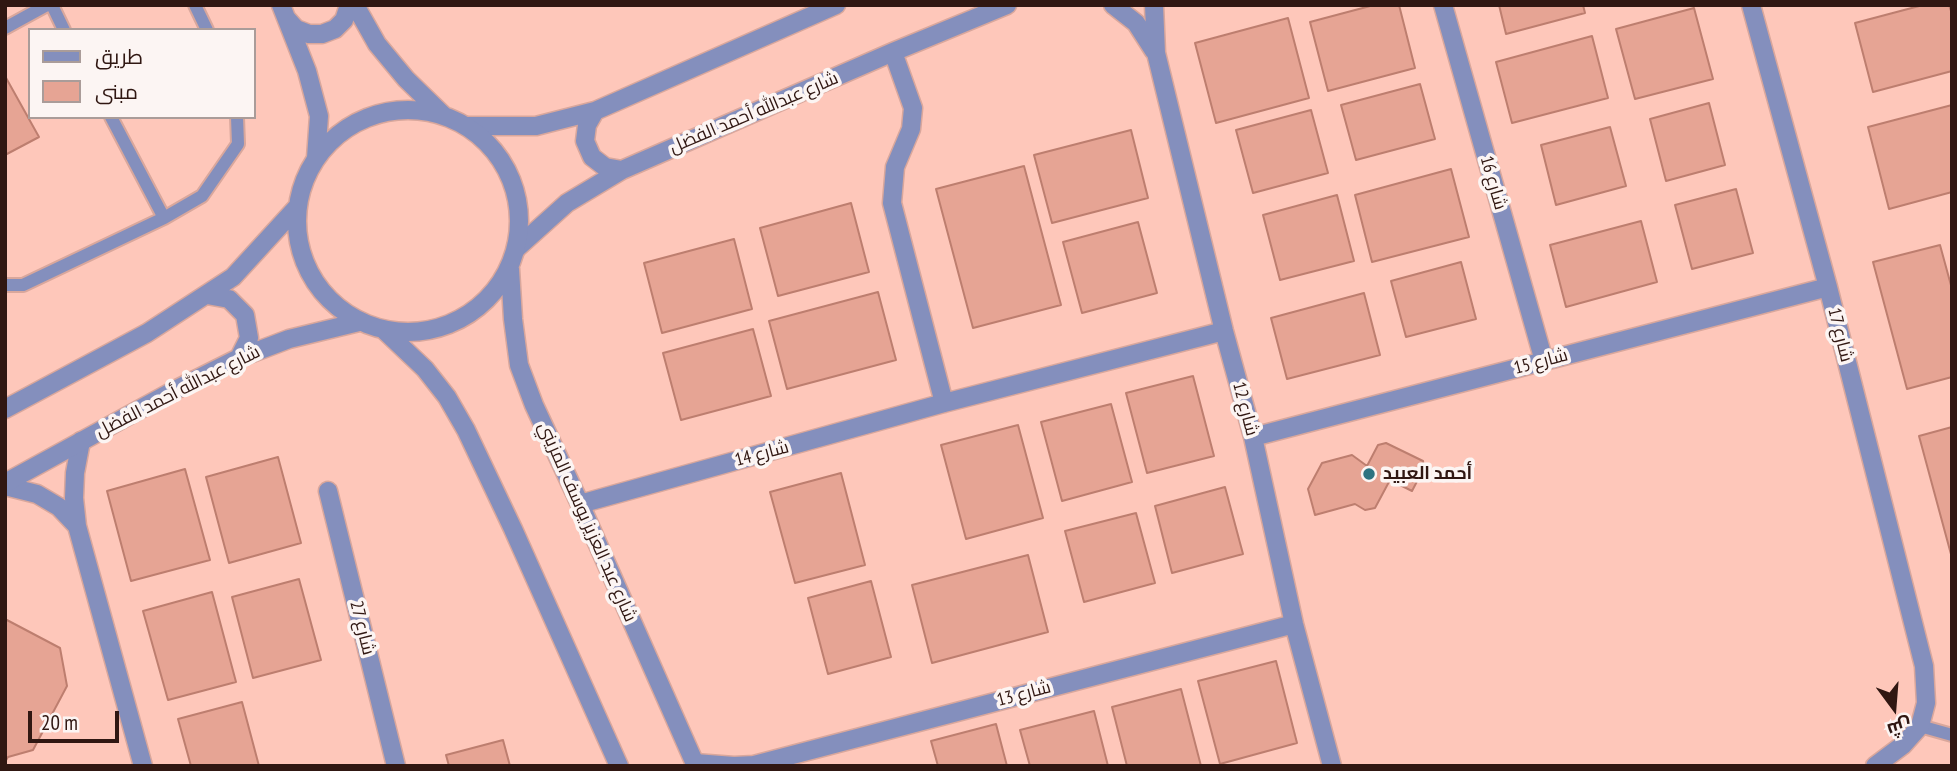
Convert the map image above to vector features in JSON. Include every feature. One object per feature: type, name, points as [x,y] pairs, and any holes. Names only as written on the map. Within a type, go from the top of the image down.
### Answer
[{"type":"street","points":[[284,12],[296,29],[309,34],[322,34],[335,29],[344,20],[349,5]]},
{"type":"street","points":[[355,5],[377,44],[406,79],[444,116]]},
{"type":"street","points":[[467,126],[537,126],[595,111],[814,10],[836,5]]},
{"type":"street","name":"شارع عبدالله أحمد الفضل","points":[[517,248],[567,203],[622,170],[1007,5]]},
{"type":"street","name":"شارع 12","points":[[1113,5],[1136,23],[1156,53]]},
{"type":"street","name":"شارع 12","points":[[1154,5],[1156,53],[1224,331],[1253,437],[1294,624],[1332,766]]},
{"type":"street","name":"شارع 16","points":[[1443,5],[1544,361]]},
{"type":"street","name":"شارع 17","points":[[1751,5],[1828,287],[1924,666],[1926,703],[1920,726]]},
{"type":"street","points":[[284,12],[307,71],[319,116],[316,158]]},
{"type":"street","points":[[894,52],[913,108],[911,129],[895,167],[892,203],[944,403]]},
{"type":"street","points":[[420,110],[467,126],[487,142],[506,166],[517,195],[520,226],[510,269],[488,299],[458,321],[421,332],[384,330],[359,322],[336,306],[317,286],[304,261],[297,234],[298,206],[304,181],[316,158],[344,130],[380,113],[420,110]]},
{"type":"street","points":[[595,111],[587,125],[585,141],[592,157],[606,167],[622,170]]},
{"type":"street","points":[[5,409],[147,333],[233,277],[298,206]]},
{"type":"street","name":"شارع عبد العزيز يوسف المزيني","points":[[510,269],[519,365],[534,405],[696,764]]},
{"type":"street","name":"شارع 15","points":[[1253,437],[1828,287]]},
{"type":"street","points":[[207,295],[229,299],[245,315],[249,338],[239,358]]},
{"type":"street","name":"شارع عبدالله أحمد الفضل","points":[[5,485],[81,441],[239,358],[289,339],[359,322]]},
{"type":"street","points":[[384,330],[425,369],[460,419],[513,529],[619,766]]},
{"type":"street","name":"شارع 14","points":[[580,504],[944,403],[1224,331]]},
{"type":"street","points":[[81,441],[75,473],[77,526],[140,765]]},
{"type":"street","points":[[5,485],[37,495],[59,507],[77,526]]},
{"type":"street","name":"شارع 27","points":[[328,491],[396,766]]},
{"type":"street","name":"شارع 13","points":[[696,764],[754,765],[1294,624]]},
{"type":"street","points":[[1875,766],[1903,745],[1920,726]]},
{"type":"lane","points":[[5,28],[49,5],[63,28]]},
{"type":"lane","points":[[195,5],[206,28]]},
{"type":"lane","points":[[112,119],[164,219]]},
{"type":"lane","points":[[5,285],[23,285],[164,219],[202,196],[238,144],[237,119]]},
{"type":"lane","points":[[1920,726],[1952,735]]},
{"type":"building","points":[[1374,5],[1399,5],[1415,68],[1328,91],[1310,22]]},
{"type":"building","points":[[1499,5],[1583,5],[1585,13],[1506,34]]},
{"type":"building","points":[[1923,5],[1949,5],[1952,14],[1952,71],[1873,92],[1855,23]]},
{"type":"building","points":[[1694,8],[1713,79],[1635,99],[1616,29]]},
{"type":"building","points":[[1288,18],[1309,98],[1216,123],[1195,43]]},
{"type":"building","points":[[1592,36],[1608,98],[1512,123],[1496,62]]},
{"type":"building","points":[[5,76],[39,137],[5,155]]},
{"type":"building","points":[[1420,84],[1435,139],[1356,160],[1341,105]]},
{"type":"building","points":[[1709,103],[1725,165],[1666,181],[1650,119]]},
{"type":"building","points":[[1952,105],[1952,192],[1889,209],[1868,127]]},
{"type":"building","points":[[1311,110],[1328,173],[1253,193],[1236,130]]},
{"type":"building","points":[[1610,127],[1626,186],[1556,205],[1541,145]]},
{"type":"building","points":[[1131,130],[1148,198],[1052,223],[1034,155]]},
{"type":"building","points":[[1024,166],[1061,305],[973,328],[936,189]]},
{"type":"building","points":[[1451,169],[1469,237],[1372,262],[1355,195]]},
{"type":"building","points":[[1736,189],[1753,253],[1692,269],[1675,205]]},
{"type":"building","points":[[1337,195],[1354,261],[1280,280],[1263,215]]},
{"type":"building","points":[[851,203],[869,272],[778,296],[760,228]]},
{"type":"building","points":[[1641,221],[1657,282],[1566,307],[1550,245]]},
{"type":"building","points":[[1138,222],[1157,293],[1082,313],[1063,242]]},
{"type":"building","points":[[734,239],[752,309],[662,333],[644,263]]},
{"type":"building","points":[[1940,245],[1952,289],[1952,377],[1907,389],[1873,262]]},
{"type":"building","points":[[1461,262],[1476,319],[1406,337],[1391,281]]},
{"type":"building","points":[[878,292],[896,360],[787,389],[769,321]]},
{"type":"building","points":[[1364,293],[1380,355],[1287,379],[1271,318]]},
{"type":"building","points":[[753,329],[771,396],[681,420],[663,353]]},
{"type":"building","points":[[1193,376],[1214,456],[1147,473],[1126,393]]},
{"type":"building","points":[[1111,404],[1132,482],[1062,501],[1041,422]]},
{"type":"building","points":[[1018,425],[1043,518],[966,539],[941,445]]},
{"type":"building","points":[[1952,427],[1952,558],[1919,436]]},
{"type":"building","name":"أحمد العبيد","points":[[1386,443],[1423,461],[1424,468],[1412,491],[1390,480],[1375,508],[1365,510],[1355,504],[1315,515],[1308,489],[1322,463],[1352,455],[1367,466],[1378,445]]},
{"type":"building","points":[[278,457],[301,543],[229,563],[206,477]]},
{"type":"building","points":[[185,469],[210,560],[131,581],[107,491]]},
{"type":"building","points":[[841,473],[865,565],[795,583],[770,492]]},
{"type":"building","points":[[1225,487],[1243,554],[1172,573],[1155,506]]},
{"type":"building","points":[[1136,513],[1155,583],[1084,602],[1065,531]]},
{"type":"building","points":[[1028,555],[1048,632],[932,663],[912,585]]},
{"type":"building","points":[[299,579],[321,660],[253,678],[232,597]]},
{"type":"building","points":[[871,581],[891,657],[828,674],[808,598]]},
{"type":"building","points":[[212,592],[236,682],[168,700],[143,611]]},
{"type":"building","points":[[5,619],[60,648],[67,686],[33,750],[8,757],[5,762]]},
{"type":"building","points":[[1276,661],[1297,743],[1220,764],[1198,681]]},
{"type":"building","points":[[1181,689],[1201,766],[1127,766],[1112,707]]},
{"type":"building","points":[[242,702],[259,766],[191,766],[178,719]]},
{"type":"building","points":[[1094,711],[1108,766],[1030,766],[1020,730]]},
{"type":"building","points":[[996,724],[1007,766],[938,766],[931,741]]},
{"type":"building","points":[[503,740],[510,766],[449,766],[446,755]]},
{"type":"place","name":"أحمد العبيد","points":[[1369,474]]}]
